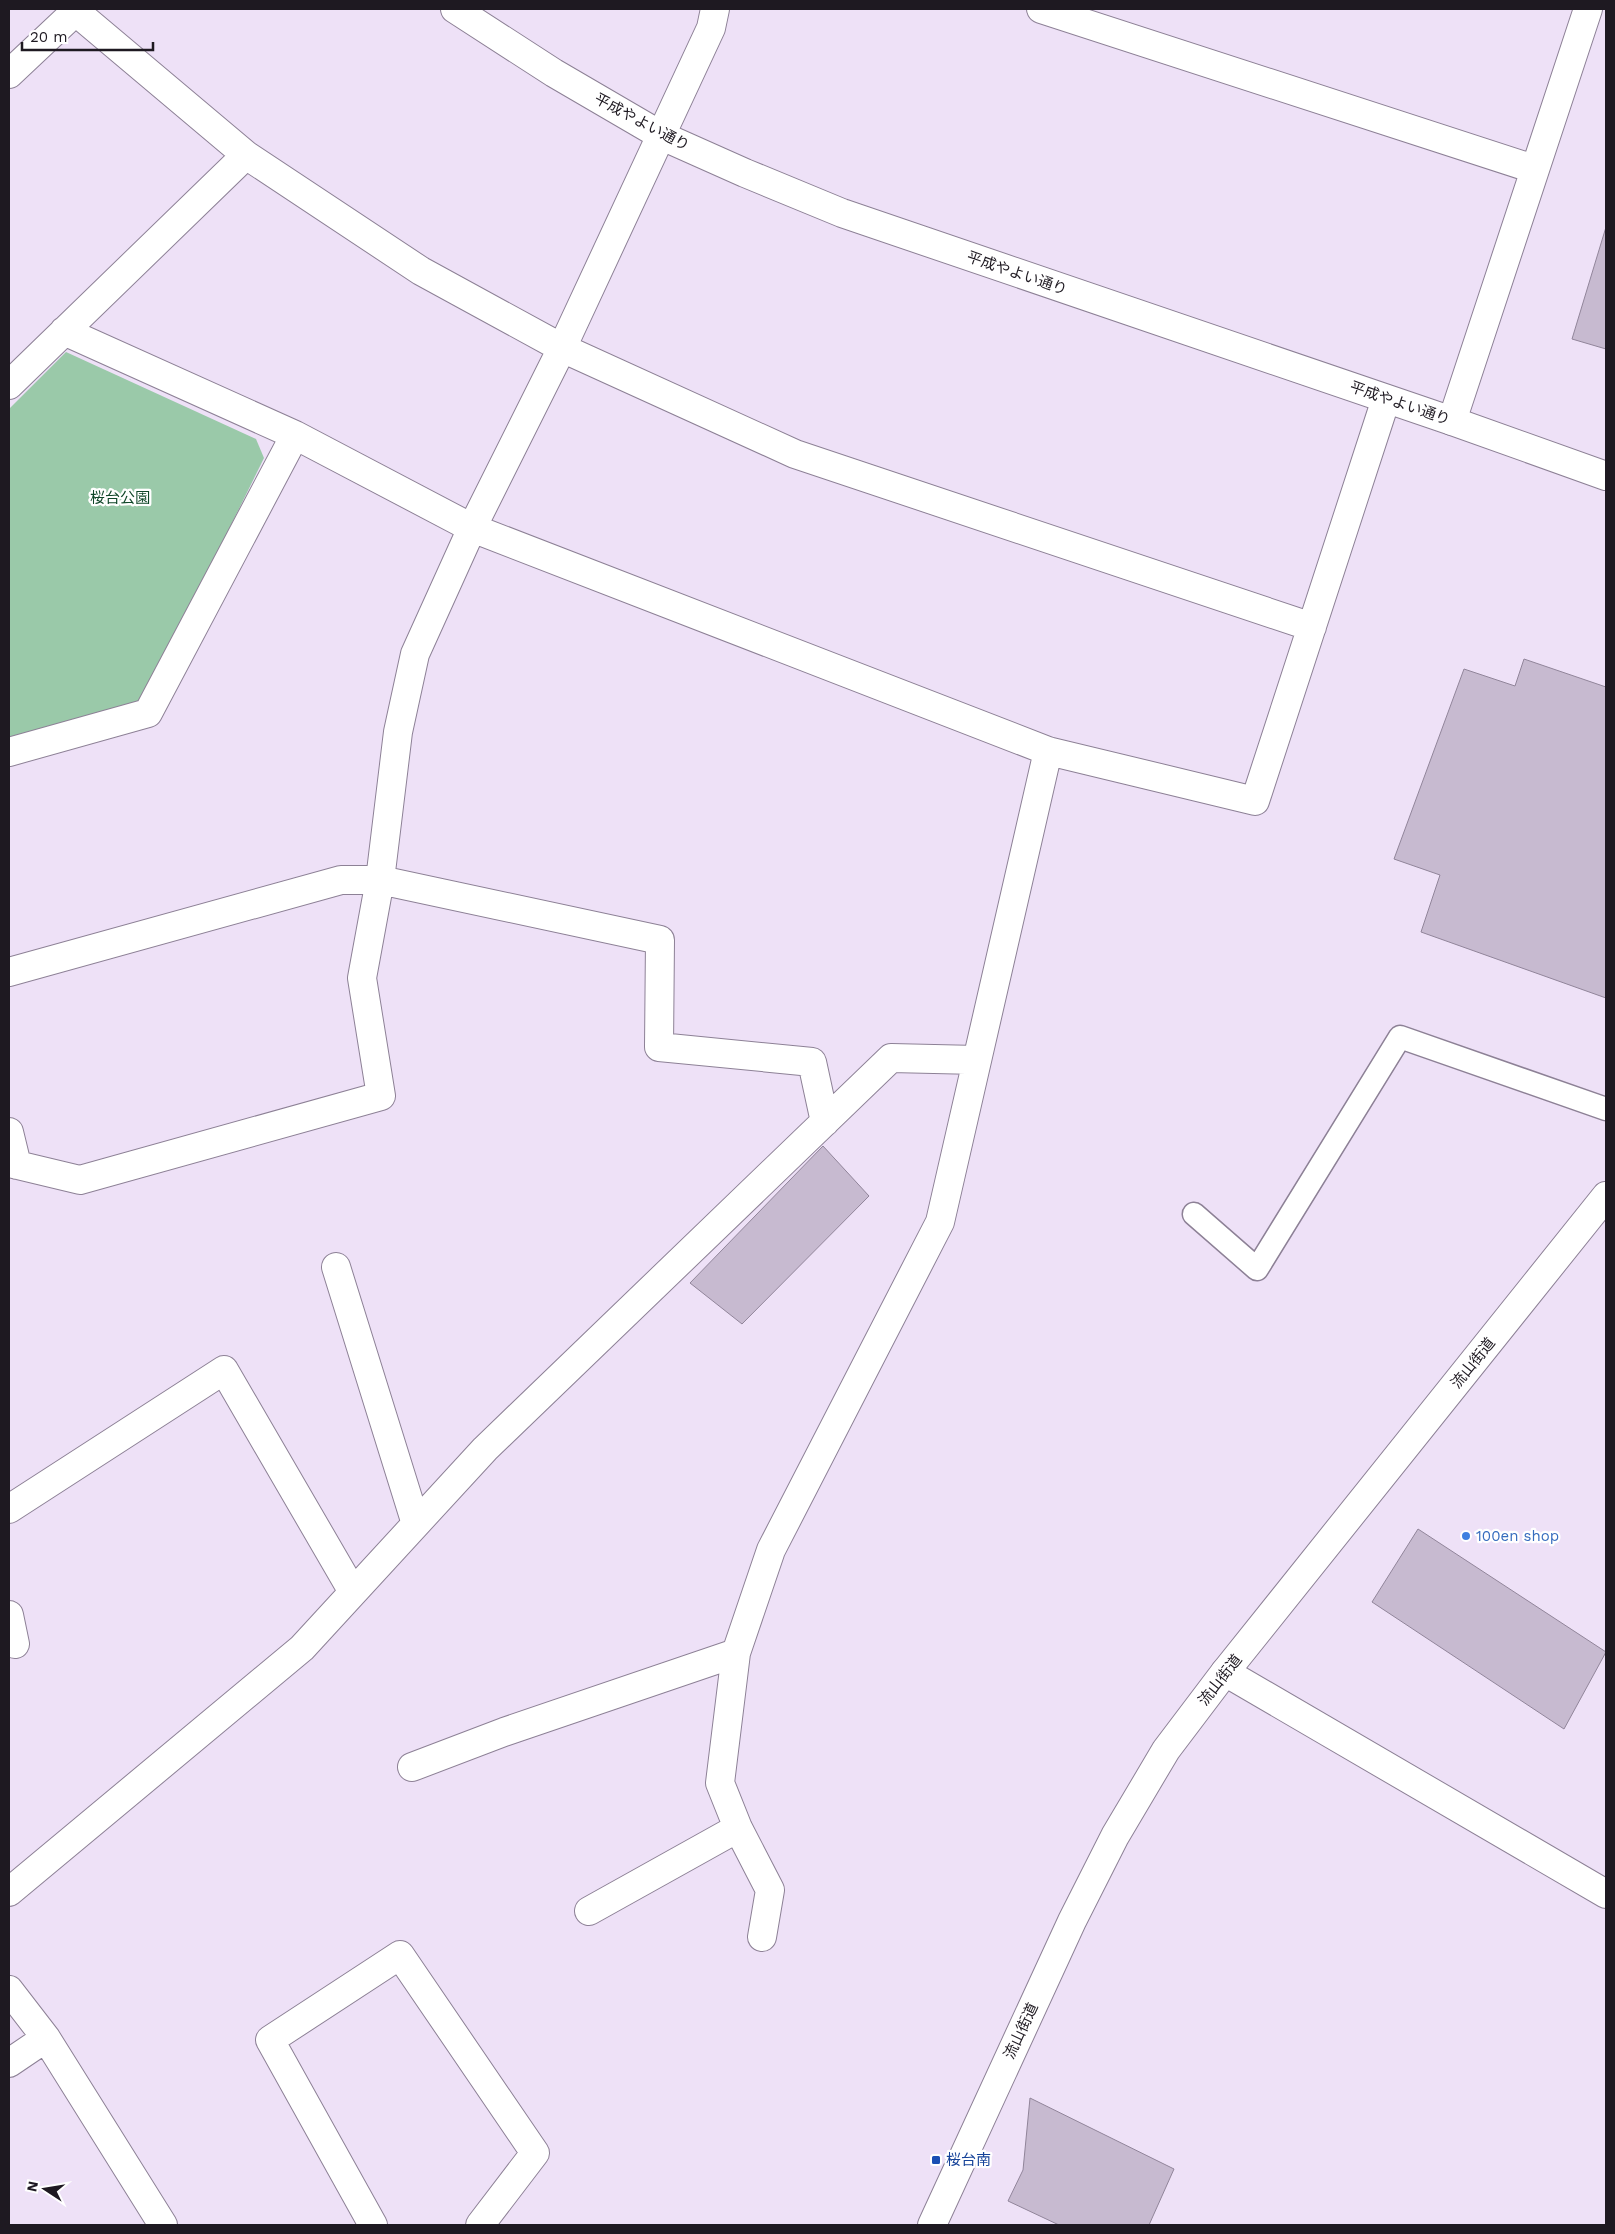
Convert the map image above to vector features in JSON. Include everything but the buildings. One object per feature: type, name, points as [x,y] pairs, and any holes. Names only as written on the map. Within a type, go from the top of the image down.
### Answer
[{"type":"street","name":"平成やよい通り","points":[[455,9],[554,72],[662,136],[842,213],[1452,421],[1606,476]]},
{"type":"street","points":[[9,1132],[13,1164],[80,1180],[382,1096],[362,978],[380,880],[398,732],[415,654],[472,528],[562,348],[662,136],[712,28],[715,9]]},
{"type":"street","points":[[1041,9],[1534,169]]},
{"type":"street","points":[[1452,421],[1588,9]]},
{"type":"street","points":[[9,74],[76,10],[246,155],[421,270],[562,348],[795,454],[1312,627]]},
{"type":"street","points":[[9,385],[246,155]]},
{"type":"street","points":[[64,331],[295,435],[472,528],[1048,751],[1256,801],[1386,399]]},
{"type":"street","points":[[9,752],[148,713],[295,435]]},
{"type":"street","points":[[762,1937],[770,1890],[738,1828],[720,1782],[736,1653],[771,1550],[940,1222],[1048,751]]},
{"type":"street","points":[[9,972],[341,880],[380,880],[660,940],[659,1047],[812,1062],[825,1122]]},
{"type":"street","points":[[9,1892],[302,1648],[485,1449],[891,1058],[977,1060]]},
{"type":"street","name":"流山街道","points":[[932,2225],[1072,1921],[1115,1836],[1166,1750],[1226,1672],[1606,1196]]},
{"type":"street","points":[[336,1268],[416,1524]]},
{"type":"street","points":[[9,1509],[224,1370],[353,1592]]},
{"type":"street","points":[[9,1615],[15,1644]]},
{"type":"street","points":[[412,1768],[504,1732],[736,1653]]},
{"type":"street","points":[[1226,1672],[1606,1894]]},
{"type":"street","points":[[588,1911],[738,1828]]},
{"type":"street","points":[[373,2225],[270,2040],[400,1955],[535,2153],[480,2225]]},
{"type":"street","points":[[9,1990],[46,2038],[163,2225]]},
{"type":"street","points":[[9,2063],[46,2038]]},
{"type":"lane","points":[[1194,1214],[1257,1268],[1400,1037],[1606,1109]]},
{"type":"green space","name":"桜台公園","points":[[66,352],[256,439],[264,458],[144,702],[9,738],[9,409]]},
{"type":"place","name":"100en shop","points":[[1466,1536]]},
{"type":"place","name":"桜台南","points":[[936,2160]]}]
